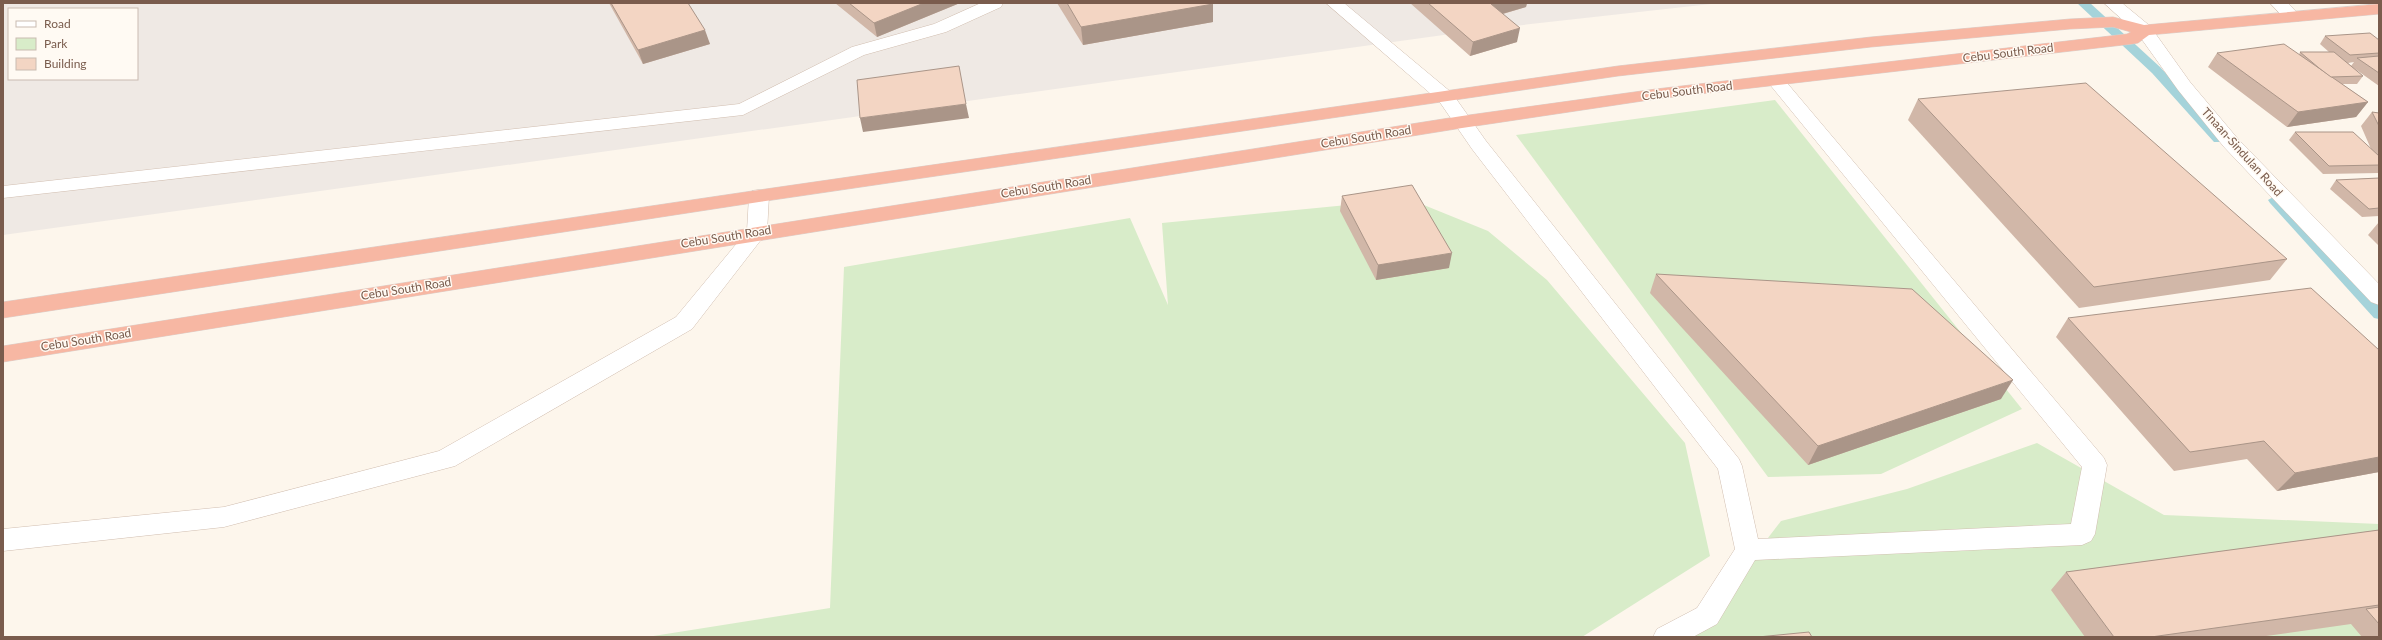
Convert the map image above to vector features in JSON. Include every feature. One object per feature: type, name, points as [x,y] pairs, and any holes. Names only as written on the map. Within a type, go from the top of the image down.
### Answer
[{"type":"highway","points":[[2138,34],[2379,9]]},
{"type":"highway","name":"Cebu South Road","points":[[3,310],[759,196],[1446,97],[1618,70],[1748,55],[2070,24],[2113,22],[2138,34]]},
{"type":"highway","name":"Cebu South Road","points":[[3,354],[757,232],[1462,122],[1656,94],[2092,43],[2138,34]]},
{"type":"street","points":[[3,192],[743,109],[858,51],[940,28],[995,3]]},
{"type":"street","name":"Tinaan-Sindulan Road","points":[[2112,3],[2231,143],[2379,297]]},
{"type":"street","points":[[2278,3],[2294,17]]},
{"type":"street","points":[[1340,4],[1446,97],[1462,122],[1730,466],[1748,550],[1707,616],[1667,637]]},
{"type":"street","points":[[1748,550],[2082,534],[2095,465],[1776,81]]},
{"type":"street","points":[[3,540],[224,517],[446,459],[684,323],[757,232],[759,196]]},
{"type":"shaded area","points":[[3,3],[1720,3],[1487,29],[3,235]]},
{"type":"green space","points":[[1775,100],[2022,409],[1881,474],[1768,477],[1516,135]]},
{"type":"green space","points":[[1409,199],[1488,231],[1547,280],[1685,443],[1710,556],[1582,637],[647,637],[830,608],[844,267],[1130,218],[1168,305],[1162,223]]},
{"type":"green space","points":[[2037,443],[2164,515],[2379,524],[2379,637],[1692,637],[1781,521],[1907,489]]},
{"type":"building","points":[[611,3],[688,3],[705,30],[638,50]]},
{"type":"building","points":[[849,3],[924,3],[874,23]]},
{"type":"building","points":[[1067,3],[1213,3],[1213,4],[1081,27]]},
{"type":"building","points":[[1428,3],[1494,3],[1491,4],[1520,28],[1473,42]]},
{"type":"building","points":[[2370,33],[2379,40],[2379,53],[2350,55],[2325,36]]},
{"type":"building","points":[[2284,44],[2368,102],[2298,112],[2217,53]]},
{"type":"building","points":[[2300,52],[2334,52],[2363,76],[2331,77]]},
{"type":"building","points":[[2379,56],[2379,73],[2357,58]]},
{"type":"building","points":[[959,66],[966,104],[860,118],[857,80]]},
{"type":"building","points":[[2086,83],[2287,259],[2094,287],[1918,99]]},
{"type":"building","points":[[2372,112],[2379,113],[2379,126]]},
{"type":"building","points":[[2295,132],[2353,132],[2379,156],[2379,165],[2329,166]]},
{"type":"building","points":[[2379,178],[2379,208],[2369,209],[2336,180]]},
{"type":"building","points":[[1412,185],[1452,253],[1378,265],[1342,196]]},
{"type":"building","points":[[1656,274],[1912,289],[2013,380],[1818,446]]},
{"type":"building","points":[[2311,288],[2379,350],[2379,457],[2295,473],[2264,441],[2190,452],[2068,318]]},
{"type":"building","points":[[2379,530],[2379,605],[2151,637],[2114,637],[2066,572]]},
{"type":"building","points":[[2379,607],[2379,624],[2366,609]]},
{"type":"building","points":[[1809,632],[1812,637],[1758,637]]},
{"type":"waterway","points":[[2083,3],[2156,70],[2219,139]]},
{"type":"waterway","points":[[2275,200],[2379,314]]}]
